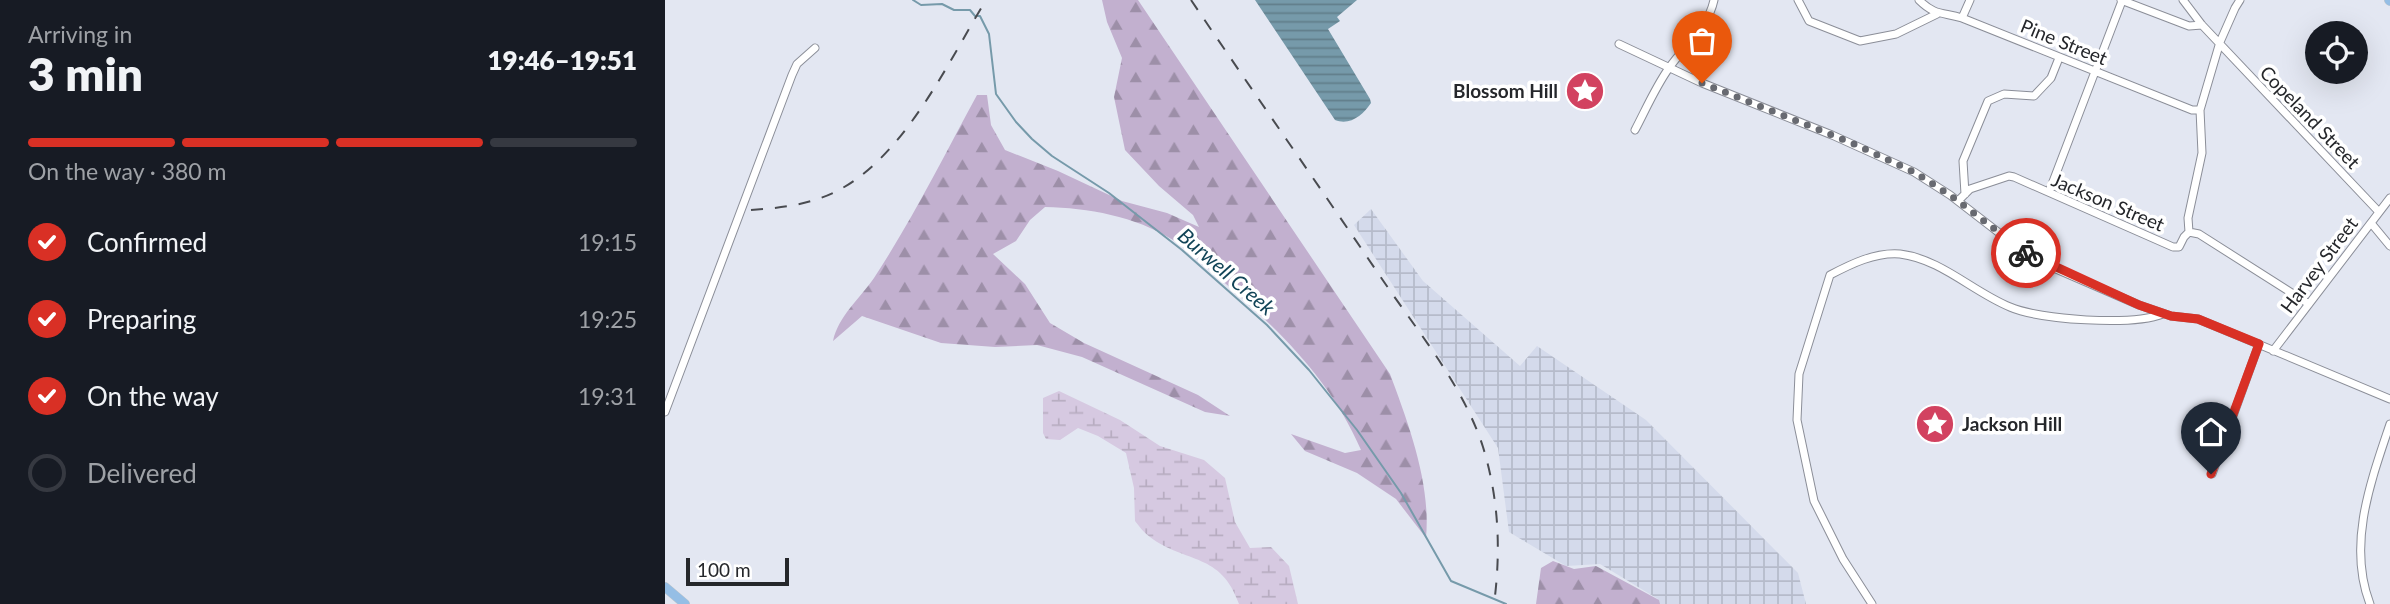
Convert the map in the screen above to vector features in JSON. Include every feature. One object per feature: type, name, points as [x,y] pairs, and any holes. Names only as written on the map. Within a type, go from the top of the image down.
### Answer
[{"type":"main road","points":[[665,587],[685,604]]},
{"type":"street","points":[[1635,130],[1668,68],[1700,31],[1711,12],[1714,0]]},
{"type":"street","points":[[1798,0],[1809,21],[1860,41],[1896,34],[1937,14]]},
{"type":"street","name":"Pine Street","points":[[1919,0],[1937,14],[1962,18],[2192,110],[2200,110]]},
{"type":"street","points":[[1962,18],[1969,0]]},
{"type":"street","points":[[2049,192],[2121,0],[2189,26],[2202,25]]},
{"type":"street","name":"Copeland Street","points":[[2183,0],[2202,25],[2379,212]]},
{"type":"street","points":[[2189,232],[2188,218],[2203,153],[2200,110],[2220,42],[2241,0]]},
{"type":"street","points":[[1619,44],[1668,68],[1871,151],[1914,172],[1958,201],[2032,257],[2139,305],[2163,314],[2198,319],[2390,399]]},
{"type":"street","points":[[665,412],[792,75],[797,64],[815,48]]},
{"type":"street","points":[[1965,194],[1963,160],[1988,101],[2004,94],[2034,96],[2051,78],[2059,58]]},
{"type":"street","name":"Jackson Street","points":[[1958,201],[1970,190],[2009,176],[2173,247],[2179,247],[2189,232],[2199,234],[2309,304]]},
{"type":"street","name":"Harvey Street","points":[[2273,351],[2390,198]]},
{"type":"street","points":[[2371,223],[2390,246]]},
{"type":"street","points":[[1872,604],[1843,559],[1814,502],[1797,420],[1799,374],[1830,275],[1861,260],[1902,255],[1918,258],[2011,307],[2031,313],[2060,318],[2136,321],[2163,314]]},
{"type":"street","points":[[2211,474],[2259,344]]},
{"type":"street","points":[[2370,604],[2363,586],[2360,554],[2363,517],[2390,424]]},
{"type":"shaded area","points":[[1255,0],[1357,0],[1337,17],[1340,21],[1328,29],[1370,99],[1371,103],[1364,112],[1346,122],[1335,120]]},
{"type":"shaded area","points":[[1371,209],[1423,281],[1520,366],[1537,346],[1646,420],[1798,573],[1806,604],[1657,604],[1658,599],[1600,564],[1566,566],[1509,532],[1498,448],[1354,225]]},
{"type":"green space","points":[[1102,0],[1138,0],[1390,374],[1422,476],[1427,518],[1426,538],[1396,499],[1357,473],[1305,451],[1291,434],[1345,453],[1361,450],[1334,400],[1318,377],[1281,335],[1185,248],[1158,232],[1127,219],[1078,209],[1045,207],[1030,220],[1016,241],[993,254],[1025,284],[1050,323],[1084,343],[1198,395],[1230,416],[1205,412],[1082,357],[1037,345],[995,347],[941,343],[862,316],[833,341],[844,316],[874,278],[901,234],[977,95],[987,95],[991,125],[1005,150],[1122,201],[1167,213],[1199,227],[1193,215],[1159,186],[1125,150],[1114,97],[1122,58],[1107,22]]},
{"type":"green space","points":[[1059,391],[1120,420],[1160,446],[1204,460],[1225,478],[1235,522],[1250,548],[1271,547],[1289,566],[1298,604],[1239,604],[1223,575],[1146,534],[1135,521],[1134,488],[1126,453],[1098,436],[1078,428],[1060,440],[1046,439],[1043,433],[1043,398]]},
{"type":"green space","points":[[1553,561],[1574,569],[1596,566],[1659,600],[1660,604],[1536,604],[1541,568]]},
{"type":"waterway","name":"Burwell Creek","points":[[913,0],[921,5],[942,4],[954,10],[970,10],[975,16],[980,16],[989,34],[996,94],[1016,122],[1052,156],[1109,193],[1182,250],[1267,325],[1309,370],[1357,430],[1401,493],[1451,581],[1506,604]]},
{"type":"railway","points":[[751,210],[815,200],[860,177],[882,157],[922,107],[986,0]]},
{"type":"railway","points":[[1191,0],[1439,360],[1464,402],[1483,447],[1495,506],[1498,545],[1494,604]]},
{"type":"way so far","points":[[1702,83],[1852,143],[1914,172],[1950,195],[2026,253]]},
{"type":"place","name":"Blossom Hill","points":[[1585,91]]},
{"type":"place","name":"Jackson Hill","points":[[1935,424]]},
{"type":"route","points":[[2026,253],[2047,265],[2139,305],[2171,316],[2198,319],[2259,344],[2211,474]]}]
